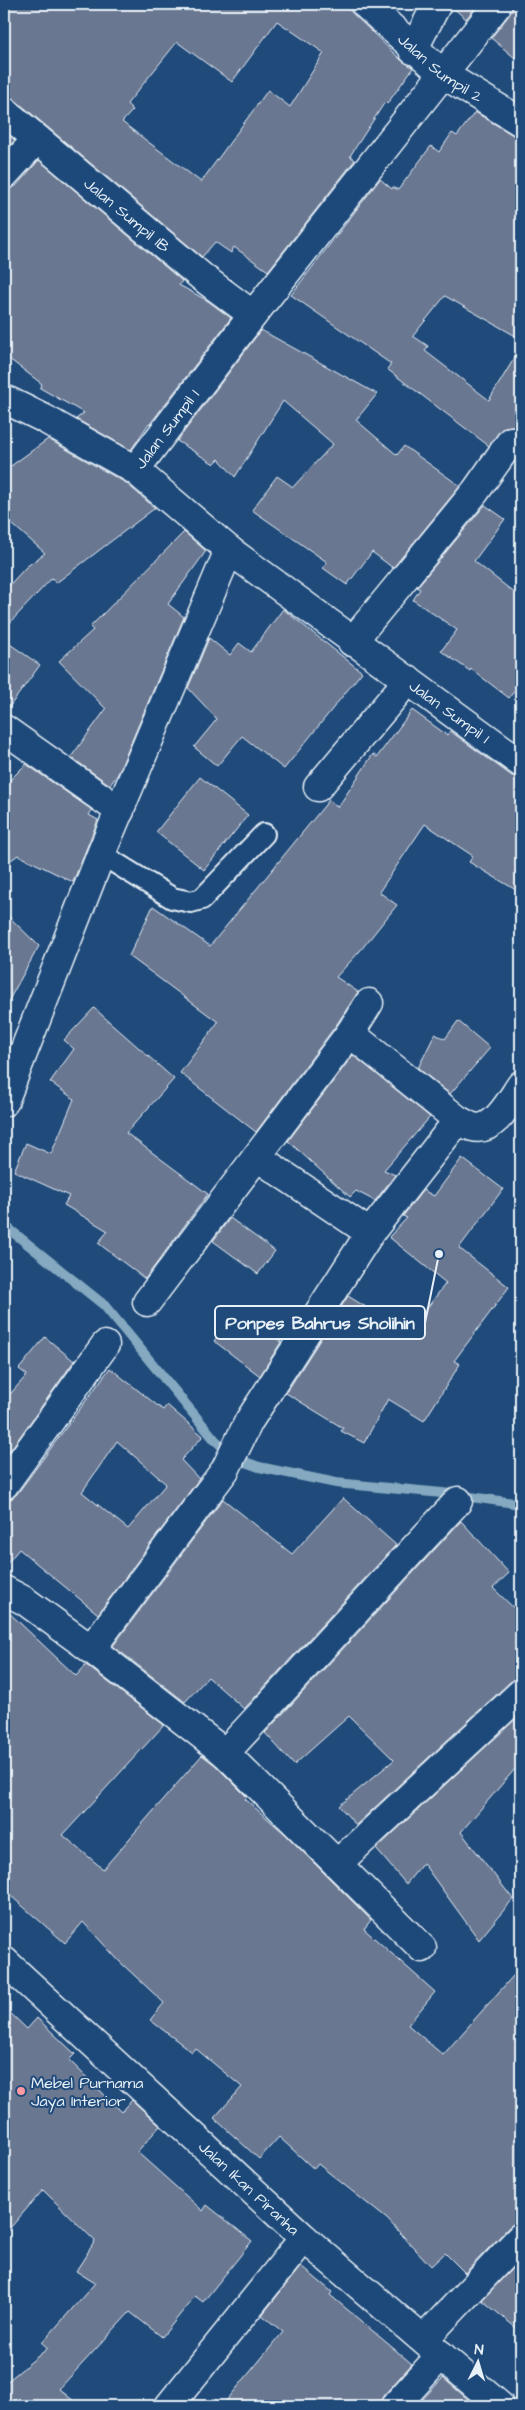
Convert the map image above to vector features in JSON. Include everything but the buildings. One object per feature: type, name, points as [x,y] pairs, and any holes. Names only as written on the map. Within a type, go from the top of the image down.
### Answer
[{"type":"street","name":"Jalan Sumpil 2","points":[[365,4],[414,50],[443,74],[521,122]]},
{"type":"street","points":[[414,50],[437,4]]},
{"type":"street","name":"Jalan Sumpil 1","points":[[498,4],[253,315],[135,470],[229,550],[352,642],[408,680],[521,763]]},
{"type":"street","name":"Jalan Sumpil 1B","points":[[4,111],[202,277],[253,315]]},
{"type":"street","points":[[4,175],[37,139]]},
{"type":"street","points":[[7,408],[43,418],[135,470]]},
{"type":"street","points":[[352,642],[475,492],[511,441]]},
{"type":"street","points":[[4,1102],[101,854],[229,550]]},
{"type":"street","points":[[318,787],[408,680]]},
{"type":"street","points":[[4,729],[120,811]]},
{"type":"street","points":[[147,1302],[350,1033],[369,1003]]},
{"type":"street","points":[[350,1033],[458,1120],[474,1128],[484,1127],[494,1122],[521,1085]]},
{"type":"street","points":[[91,1649],[225,1470],[249,1422],[370,1233],[458,1120]]},
{"type":"street","points":[[257,1157],[370,1233]]},
{"type":"street","points":[[4,1485],[105,1346]]},
{"type":"street","points":[[225,1753],[458,1501]]},
{"type":"street","points":[[4,1590],[25,1601],[91,1649],[225,1753],[422,1948]]},
{"type":"street","points":[[337,1864],[521,1693]]},
{"type":"street","name":"Jalan Ikan Piranha","points":[[4,1961],[304,2238],[500,2406]]},
{"type":"street","points":[[395,2406],[433,2347],[521,2237]]},
{"type":"street","points":[[170,2406],[304,2238]]},
{"type":"lane","points":[[101,854],[172,898],[191,902],[202,899],[264,834]]},
{"type":"waterway","points":[[4,1225],[104,1305],[215,1440],[237,1459],[259,1467],[336,1483],[442,1493],[521,1504]]},
{"type":"place","name":"Ponpes Bahrus Sholihin","points":[[439,1254]]},
{"type":"place","name":"Mebel Purnama Jaya Interior","points":[[21,2091]]}]
